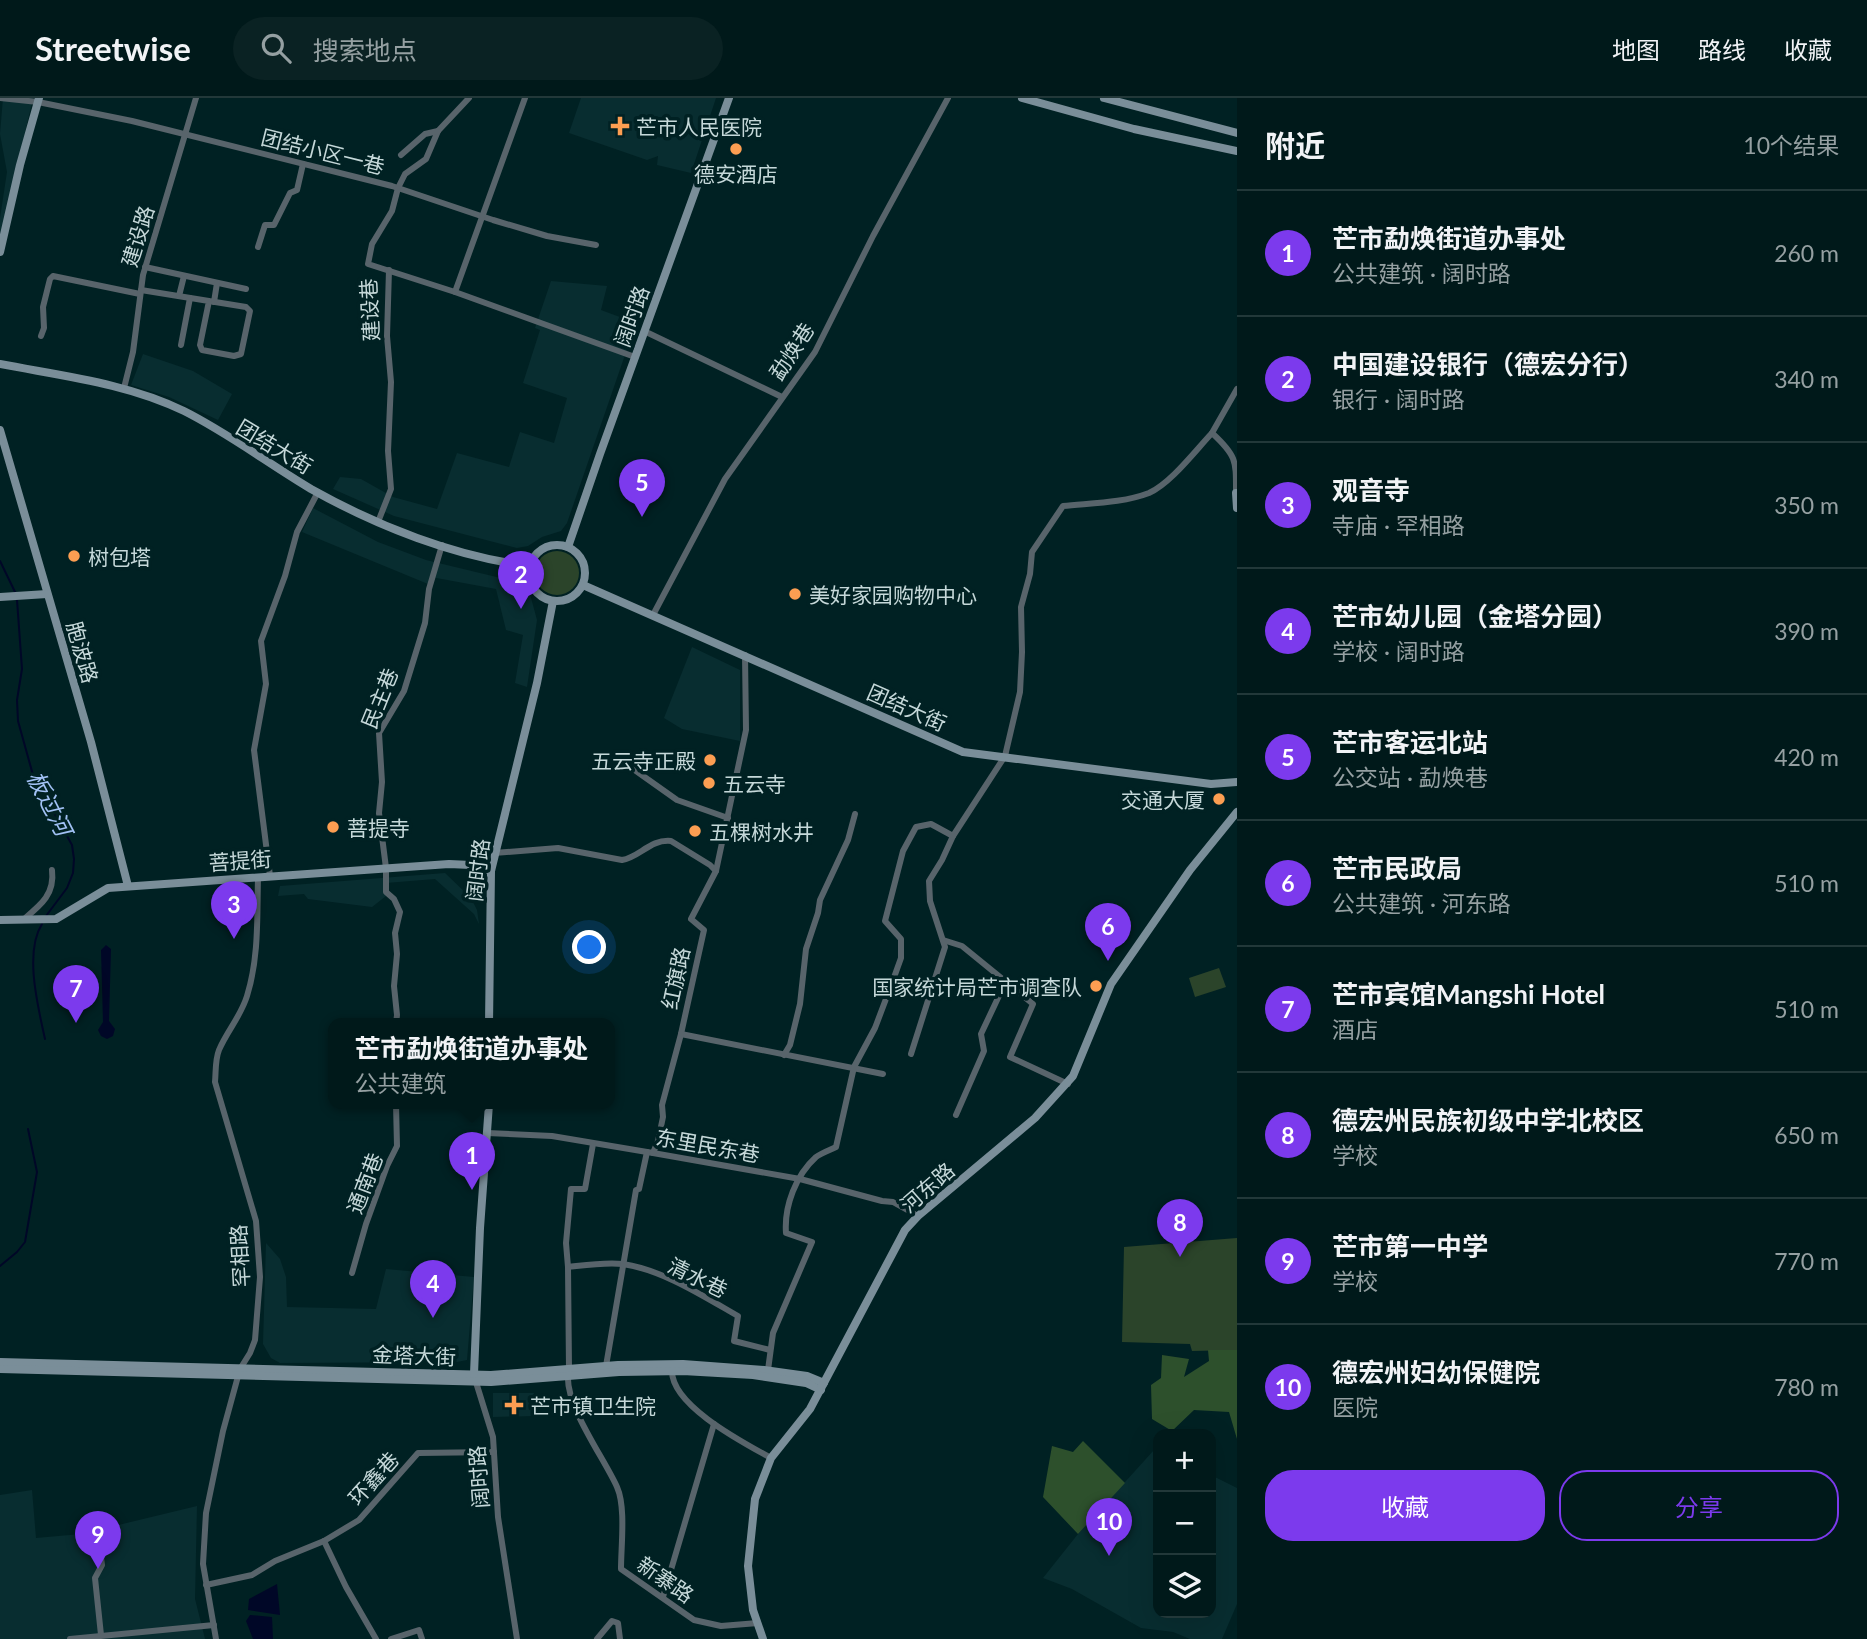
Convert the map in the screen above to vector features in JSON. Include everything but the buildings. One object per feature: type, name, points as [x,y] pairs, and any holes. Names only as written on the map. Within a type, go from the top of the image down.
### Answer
[{"type":"main road","name":"阔时路","points":[[568,547],[729,98]]},
{"type":"main road","points":[[1022,98],[1134,129],[1237,151]]},
{"type":"main road","points":[[1104,98],[1237,133]]},
{"type":"main road","points":[[0,252],[20,165],[39,100]]},
{"type":"main road","name":"团结大街","points":[[0,364],[124,388],[185,411],[318,492],[378,522],[500,562],[530,566]]},
{"type":"main road","name":"胞波路","points":[[0,429],[91,742],[128,886]]},
{"type":"main road","points":[[1236,493],[1237,508]]},
{"type":"main road","points":[[550,546],[568,547],[582,559],[585,567],[583,584],[571,598],[553,601],[537,592],[532,584],[530,566],[541,550],[550,546]]},
{"type":"main road","name":"团结大街","points":[[583,584],[964,752],[1211,784],[1237,782]]},
{"type":"main road","points":[[4,597],[47,594]]},
{"type":"main road","name":"阔时路","points":[[489,1018],[491,871],[537,683],[553,601]]},
{"type":"main road","name":"河东路","points":[[763,1639],[753,1610],[748,1566],[755,1499],[771,1458],[810,1409],[905,1230],[918,1216],[1035,1118],[1068,1084],[1111,984],[1190,870],[1237,812]]},
{"type":"main road","name":"菩提街","points":[[0,920],[56,919],[96,893],[108,888],[128,886],[449,864],[471,865],[491,871]]},
{"type":"main road","name":"阔时路","points":[[475,1378],[476,1307],[489,1109]]},
{"type":"main road","name":"金塔大街","points":[[0,1362],[239,1373]]},
{"type":"main road","name":"金塔大街","points":[[568,1373],[606,1366],[683,1364],[768,1370],[807,1376],[823,1386]]},
{"type":"main road","name":"金塔大街","points":[[0,1369],[475,1378],[672,1371],[753,1375],[823,1386]]},
{"type":"street","name":"建设路","points":[[124,388],[133,352],[145,267],[197,98]]},
{"type":"street","name":"建设巷","points":[[378,522],[391,489],[388,451],[391,382],[387,336],[389,270],[368,264],[372,244],[392,211],[405,174],[426,159],[438,131],[469,98]]},
{"type":"street","points":[[456,292],[525,98]]},
{"type":"street","name":"勐焕巷","points":[[653,615],[724,479],[815,352],[873,236],[948,98]]},
{"type":"street","name":"团结小区一巷","points":[[3,99],[39,100],[132,121],[398,188],[547,236],[596,245]]},
{"type":"street","points":[[401,155],[425,134],[438,131]]},
{"type":"street","points":[[258,247],[265,225],[274,225],[290,193],[296,190],[303,164]]},
{"type":"street","points":[[145,267],[246,289]]},
{"type":"street","points":[[389,270],[635,357]]},
{"type":"street","points":[[41,336],[44,328],[43,307],[53,276],[141,292],[179,296],[211,302],[246,307],[250,312],[241,354],[234,356],[202,349],[200,345],[211,302],[218,283]]},
{"type":"street","points":[[179,296],[184,276]]},
{"type":"street","points":[[181,345],[190,298]]},
{"type":"street","points":[[644,331],[782,397]]},
{"type":"street","points":[[911,1054],[945,947],[930,901],[929,881],[953,836],[1005,757],[1020,692],[1021,607],[1030,575],[1032,552],[1063,506],[1126,499],[1152,492],[1176,472],[1212,433],[1237,389]]},
{"type":"street","points":[[1212,433],[1229,449],[1236,463],[1236,493]]},
{"type":"street","points":[[270,876],[254,750],[266,684],[261,641],[285,576],[297,532],[318,492]]},
{"type":"street","name":"民主巷","points":[[386,868],[379,813],[383,782],[379,733],[404,691],[425,623],[429,589],[442,545]]},
{"type":"street","name":"红旗路","points":[[650,1152],[658,1141],[663,1117],[662,1105],[704,930],[691,919],[716,871],[746,730],[745,655]]},
{"type":"street","points":[[622,761],[677,800],[728,818]]},
{"type":"street","points":[[784,1055],[790,1045],[800,1004],[806,949],[820,900],[848,840],[855,814]]},
{"type":"street","points":[[768,1370],[770,1350],[781,1311],[812,1242],[786,1233],[785,1219],[795,1185],[817,1156],[836,1147],[854,1067],[875,1028],[901,958],[901,939],[885,921],[903,851],[916,827],[931,824],[953,836]]},
{"type":"street","points":[[494,853],[558,848],[622,860],[632,858],[659,841],[671,841],[710,864],[716,871]]},
{"type":"street","points":[[386,868],[386,891],[394,899],[400,912],[395,933],[397,1018]]},
{"type":"street","points":[[28,919],[51,892],[54,881],[52,870]]},
{"type":"street","name":"罕相路","points":[[216,1639],[203,1564],[206,1513],[239,1373],[255,1340],[260,1276],[256,1221],[215,1082],[216,1060],[246,1000],[253,976],[258,877]]},
{"type":"street","points":[[943,940],[962,946],[1033,1004],[1010,1057],[1068,1084]]},
{"type":"street","points":[[956,1115],[984,1051],[981,1034],[1006,981]]},
{"type":"street","points":[[681,1034],[883,1074]]},
{"type":"street","name":"通南巷","points":[[352,1273],[366,1224],[397,1146],[396,1109]]},
{"type":"street","name":"东里民东巷","points":[[487,1133],[552,1136],[800,1179],[893,1202],[918,1216]]},
{"type":"street","points":[[568,1373],[566,1242],[572,1189],[585,1189],[593,1144]]},
{"type":"street","points":[[606,1366],[636,1190],[639,1189],[650,1152]]},
{"type":"street","name":"清水巷","points":[[568,1267],[624,1264],[674,1280],[738,1316],[734,1341],[770,1350]]},
{"type":"street","points":[[672,1371],[672,1380],[678,1389],[704,1418],[771,1458]]},
{"type":"street","name":"新寨路","points":[[568,1373],[568,1384],[577,1408],[618,1489],[621,1504],[621,1569],[694,1620],[721,1626],[758,1623]]},
{"type":"street","name":"阔时路","points":[[475,1378],[493,1437],[498,1517],[517,1639]]},
{"type":"street","points":[[663,1597],[714,1424]]},
{"type":"street","name":"环鑫巷","points":[[206,1585],[252,1575],[275,1561],[324,1541],[359,1520],[418,1453],[494,1451]]},
{"type":"street","points":[[97,1527],[102,1565],[95,1578],[101,1635]]},
{"type":"street","points":[[324,1541],[346,1587],[376,1639]]},
{"type":"street","points":[[597,1639],[612,1621],[618,1623],[620,1639]]},
{"type":"street","points":[[70,1639],[214,1625]]},
{"type":"street","points":[[391,1639],[419,1630],[422,1639]]},
{"type":"shaded area","points":[[3,98],[33,98],[0,241],[0,218],[7,172],[0,134]]},
{"type":"shaded area","name":"芒市人民医院","points":[[581,98],[716,98],[691,173],[657,165],[658,156],[647,160],[569,133]]},
{"type":"shaded area","points":[[551,281],[607,286],[601,310],[636,323],[567,523],[561,531],[517,548],[394,516],[333,489],[340,477],[361,479],[393,497],[437,509],[457,453],[509,467],[520,432],[554,443],[567,398],[523,383],[540,330],[535,328]]},
{"type":"shaded area","points":[[143,354],[193,371],[232,394],[218,420],[169,397],[131,385]]},
{"type":"shaded area","points":[[313,508],[378,542],[426,560],[517,582],[524,587],[530,594],[537,620],[527,687],[515,683],[523,635],[506,630],[496,589],[431,577],[428,584],[302,532]]},
{"type":"shaded area","points":[[692,647],[740,670],[740,741],[682,729],[664,718]]},
{"type":"shaded area","points":[[445,873],[471,898],[477,910],[479,924],[474,914],[435,879],[386,883],[386,896],[372,907],[308,899],[304,894],[278,896],[280,886]]},
{"type":"shaded area","points":[[106,945],[111,949],[109,1021],[115,1029],[113,1036],[107,1039],[101,1036],[98,1030],[103,1022],[101,950]]},
{"type":"shaded area","points":[[266,1243],[280,1259],[286,1277],[287,1307],[376,1309],[386,1269],[474,1277],[467,1360],[280,1363],[271,1358],[263,1344]]},
{"type":"shaded area","name":"芒市镇卫生院","points":[[493,1393],[534,1393],[534,1416],[493,1417]]},
{"type":"shaded area","points":[[1153,1451],[1153,1618],[1216,1618],[1216,1478],[1237,1488],[1237,1604],[1222,1639],[1190,1639],[1173,1632],[1141,1628],[1072,1589],[1043,1578],[1078,1534]]},
{"type":"shaded area","points":[[32,1490],[36,1538],[81,1534],[197,1506],[195,1599],[205,1639],[0,1639],[0,1495]]},
{"type":"shaded area","points":[[277,1584],[280,1615],[248,1610],[249,1599]]},
{"type":"shaded area","points":[[250,1615],[272,1617],[273,1639],[253,1639],[246,1621]]},
{"type":"green space","points":[[557,551],[572,558],[579,573],[572,588],[557,595],[542,588],[535,573],[542,558]]},
{"type":"green space","points":[[1219,968],[1226,987],[1195,997],[1189,978]]},
{"type":"green space","points":[[1237,1238],[1237,1350],[1192,1351],[1190,1344],[1122,1342],[1124,1247]]},
{"type":"green space","points":[[1208,1350],[1237,1350],[1237,1439],[1229,1412],[1194,1410],[1174,1429],[1169,1429],[1152,1419],[1151,1385],[1161,1378],[1162,1355],[1189,1359],[1184,1377],[1209,1361]]},
{"type":"green space","points":[[1083,1441],[1125,1483],[1078,1534],[1043,1497],[1052,1446],[1073,1452]]},
{"type":"waterway","name":"板过河","points":[[0,561],[16,594]]},
{"type":"waterway","name":"板过河","points":[[17,600],[22,669],[17,700],[18,721],[33,775],[72,845],[74,859],[73,873],[67,888],[46,916]]},
{"type":"waterway","name":"板过河","points":[[42,924],[34,949],[33,964],[45,1039]]},
{"type":"waterway","name":"板过河","points":[[0,1266],[25,1242],[37,1172],[28,1129]]},
{"type":"place","name":"芒市人民医院","points":[[620,126]]},
{"type":"place","name":"德安酒店","points":[[736,149]]},
{"type":"place","name":"芒市客运北站","points":[[642,517]]},
{"type":"place","name":"树包塔","points":[[74,556]]},
{"type":"place","name":"美好家园购物中心","points":[[795,594]]},
{"type":"place","name":"中国建设银行（德宏分行）","points":[[521,609]]},
{"type":"place","name":"五云寺正殿","points":[[710,760]]},
{"type":"place","name":"五云寺","points":[[709,783]]},
{"type":"place","name":"交通大厦","points":[[1219,799]]},
{"type":"place","name":"菩提寺","points":[[333,827]]},
{"type":"place","name":"五棵树水井","points":[[695,831]]},
{"type":"place","name":"观音寺","points":[[234,939]]},
{"type":"place","name":"芒市民政局","points":[[1108,961]]},
{"type":"place","name":"国家统计局芒市调查队","points":[[1096,986]]},
{"type":"place","name":"芒市宾馆Mangshi Hotel","points":[[76,1023]]},
{"type":"place","name":"芒市勐焕街道办事处","points":[[472,1190]]},
{"type":"place","name":"德宏州民族初级中学北校区","points":[[1180,1257]]},
{"type":"place","name":"芒市幼儿园（金塔分园）","points":[[433,1318]]},
{"type":"place","name":"芒市镇卫生院","points":[[514,1405]]},
{"type":"place","name":"德宏州妇幼保健院","points":[[1109,1556]]},
{"type":"place","name":"芒市第一中学","points":[[98,1569]]}]
